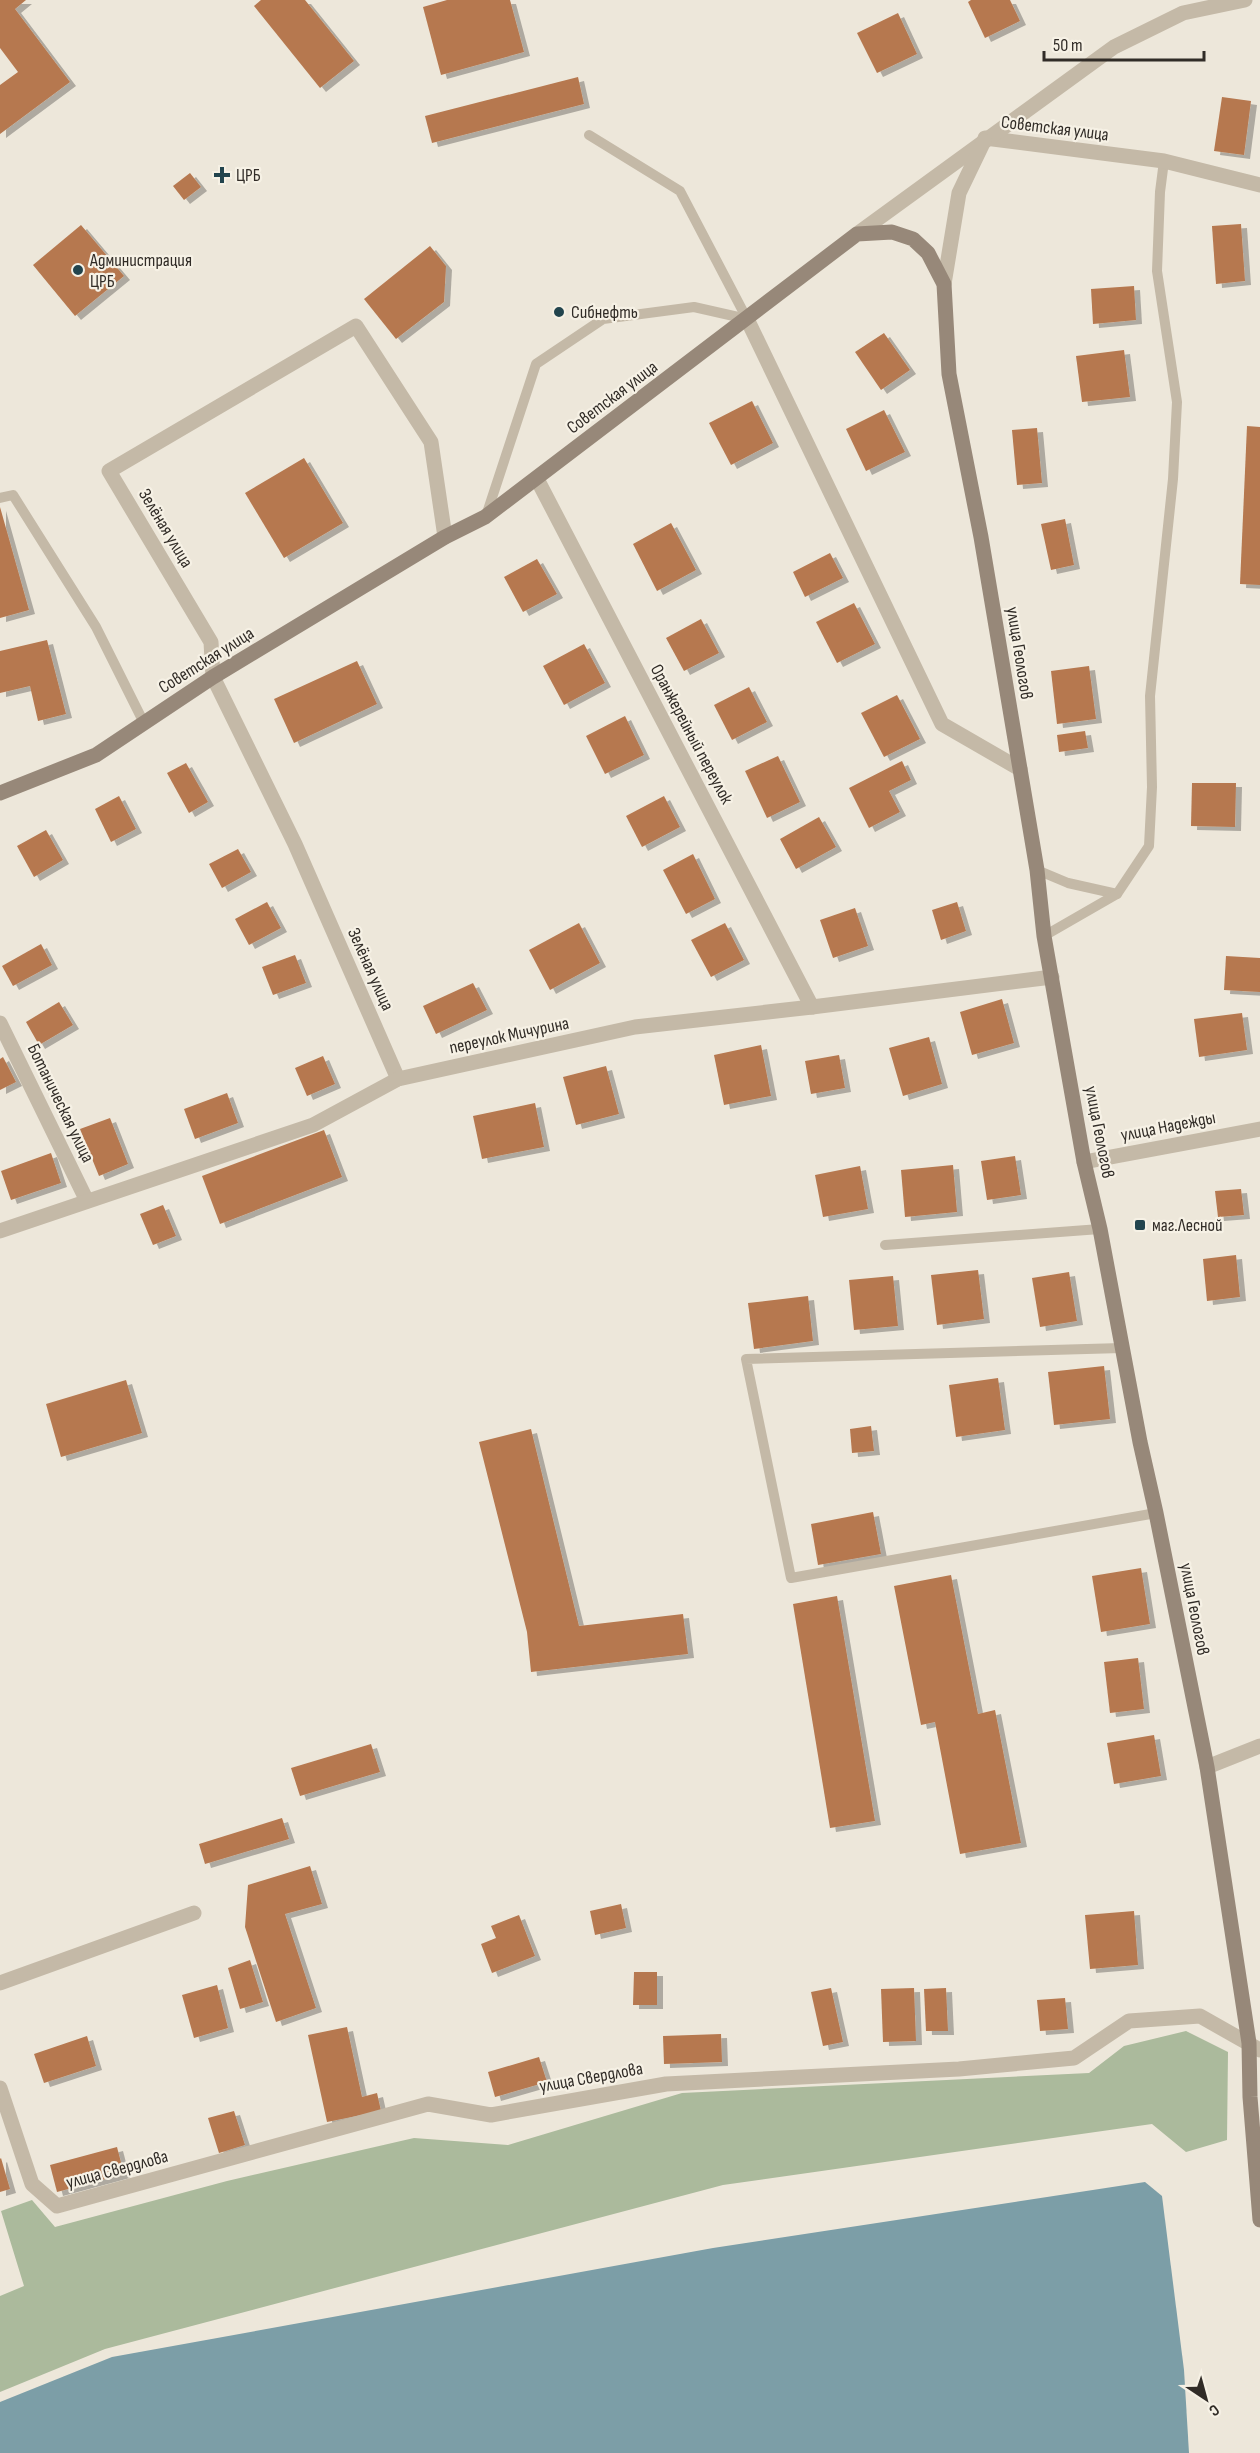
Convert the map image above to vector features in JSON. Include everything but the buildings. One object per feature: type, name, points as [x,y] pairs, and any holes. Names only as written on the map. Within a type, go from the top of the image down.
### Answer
[{"type":"street","points":[[944,284],[960,193],[986,138],[1114,47],[1183,13],[1245,0]]},
{"type":"street","name":"Советская улица","points":[[0,793],[96,755],[213,677],[445,537],[485,517],[856,234],[986,138],[1164,161],[1260,185]]},
{"type":"street","name":"улица Геологов","points":[[856,234],[892,232],[913,239],[928,253],[944,284],[949,374],[981,537],[1037,870],[1044,936],[1084,1162],[1100,1229],[1140,1442],[1207,1767],[1254,2047],[1250,2097],[1260,2220]]},
{"type":"street","points":[[747,319],[942,724],[1020,769]]},
{"type":"street","name":"Зелёная улица","points":[[398,1079],[295,844],[213,677],[211,642],[110,471],[356,326],[431,442],[445,537]]},
{"type":"street","name":"Оранжерейный переулок","points":[[537,479],[812,1007]]},
{"type":"street","name":"переулок Мичурина","points":[[0,1231],[313,1125],[398,1079],[635,1027],[1052,977]]},
{"type":"street","name":"Ботаническая улица","points":[[0,1023],[87,1201]]},
{"type":"street","name":"улица Надежды","points":[[1084,1162],[1260,1129]]},
{"type":"street","points":[[1207,1767],[1260,1746]]},
{"type":"street","points":[[0,1983],[194,1913]]},
{"type":"street","name":"улица Свердлова","points":[[0,2088],[32,2184],[57,2206],[428,2104],[491,2115],[666,2084],[959,2069],[1074,2058],[1129,2021],[1153,2019],[1200,2016],[1254,2047]]},
{"type":"lane","points":[[589,135],[680,191],[747,319]]},
{"type":"lane","points":[[1044,936],[1116,894],[1149,846],[1152,787],[1150,696],[1173,479],[1177,402],[1157,271],[1160,192],[1164,161]]},
{"type":"lane","points":[[485,517],[536,364],[603,319],[694,307],[747,319]]},
{"type":"lane","points":[[0,498],[13,495],[96,627],[144,723]]},
{"type":"lane","points":[[1037,870],[1068,883],[1116,894]]},
{"type":"lane","points":[[885,1245],[1100,1229]]},
{"type":"lane","points":[[1122,1348],[746,1359],[791,1578],[1156,1513]]},
{"type":"green space","points":[[1186,2031],[1228,2052],[1227,2140],[1186,2152],[1152,2124],[723,2185],[105,2349],[0,2392],[0,2296],[24,2286],[1,2211],[32,2200],[55,2227],[227,2181],[414,2138],[508,2145],[682,2093],[1089,2073],[1124,2046]]},
{"type":"water","points":[[1145,2182],[1162,2196],[1184,2370],[1189,2453],[0,2453],[0,2402],[112,2357],[713,2248]]},
{"type":"place","name":"ЦРБ","points":[[222,175]]},
{"type":"place","name":"Администрация ЦРБ","points":[[78,270]]},
{"type":"place","name":"Сибнефть","points":[[559,312]]},
{"type":"place","name":"маг.Лесной","points":[[1140,1225]]}]
